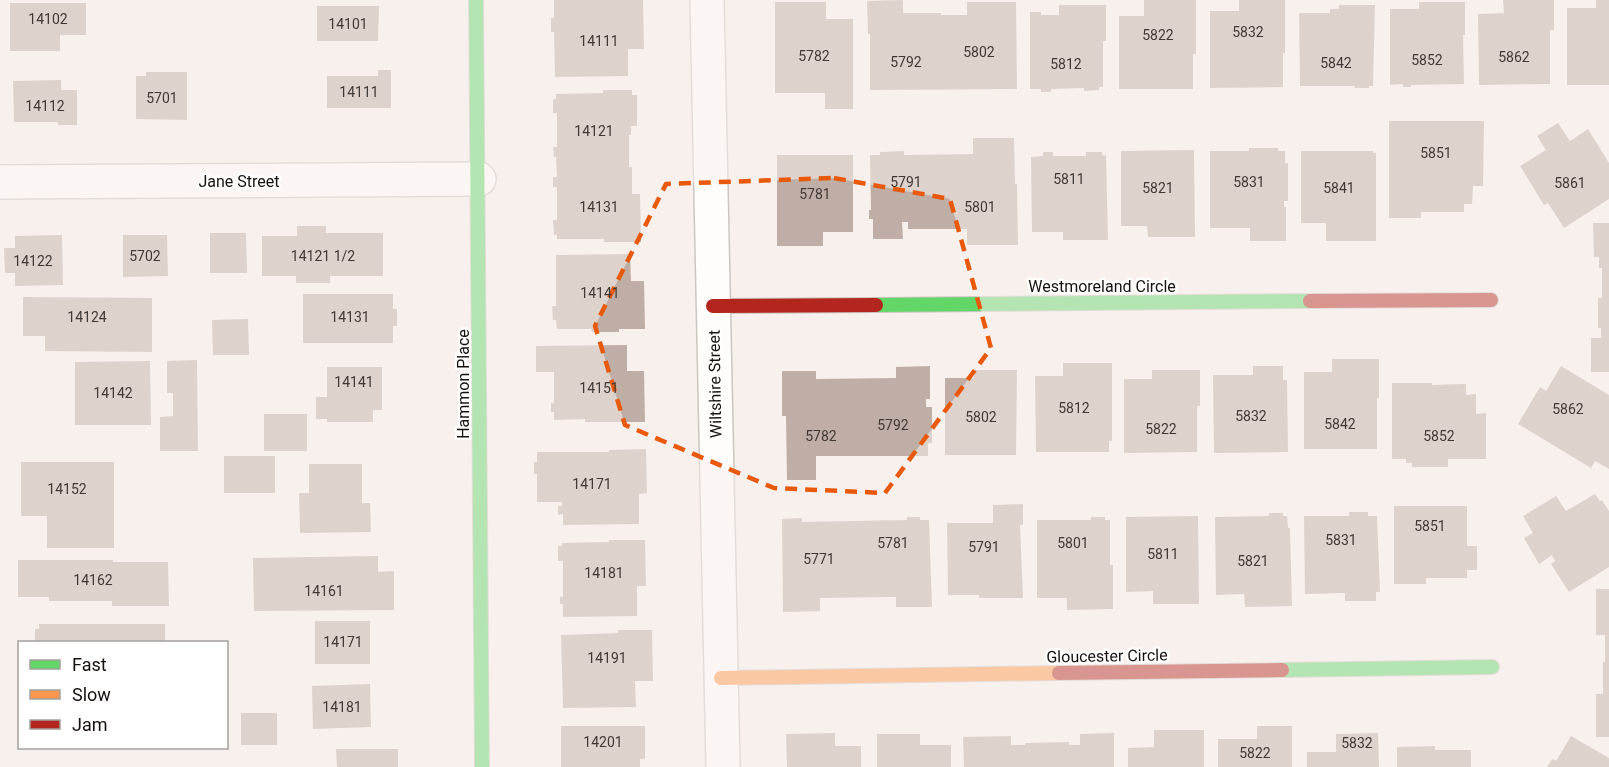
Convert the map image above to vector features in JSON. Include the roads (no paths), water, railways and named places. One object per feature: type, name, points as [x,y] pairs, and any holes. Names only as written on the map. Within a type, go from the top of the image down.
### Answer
[{"type":"street","name":"Hammon Place","points":[[476,0],[482,767]]},
{"type":"street","name":"Wiltshire Street","points":[[707,0],[723,767]]},
{"type":"street","name":"Jane Street","points":[[0,182],[479,179]]},
{"type":"street","name":"Westmoreland Circle","points":[[713,306],[1491,300]]},
{"type":"street","name":"Gloucester Circle","points":[[721,678],[1492,667]]}]
